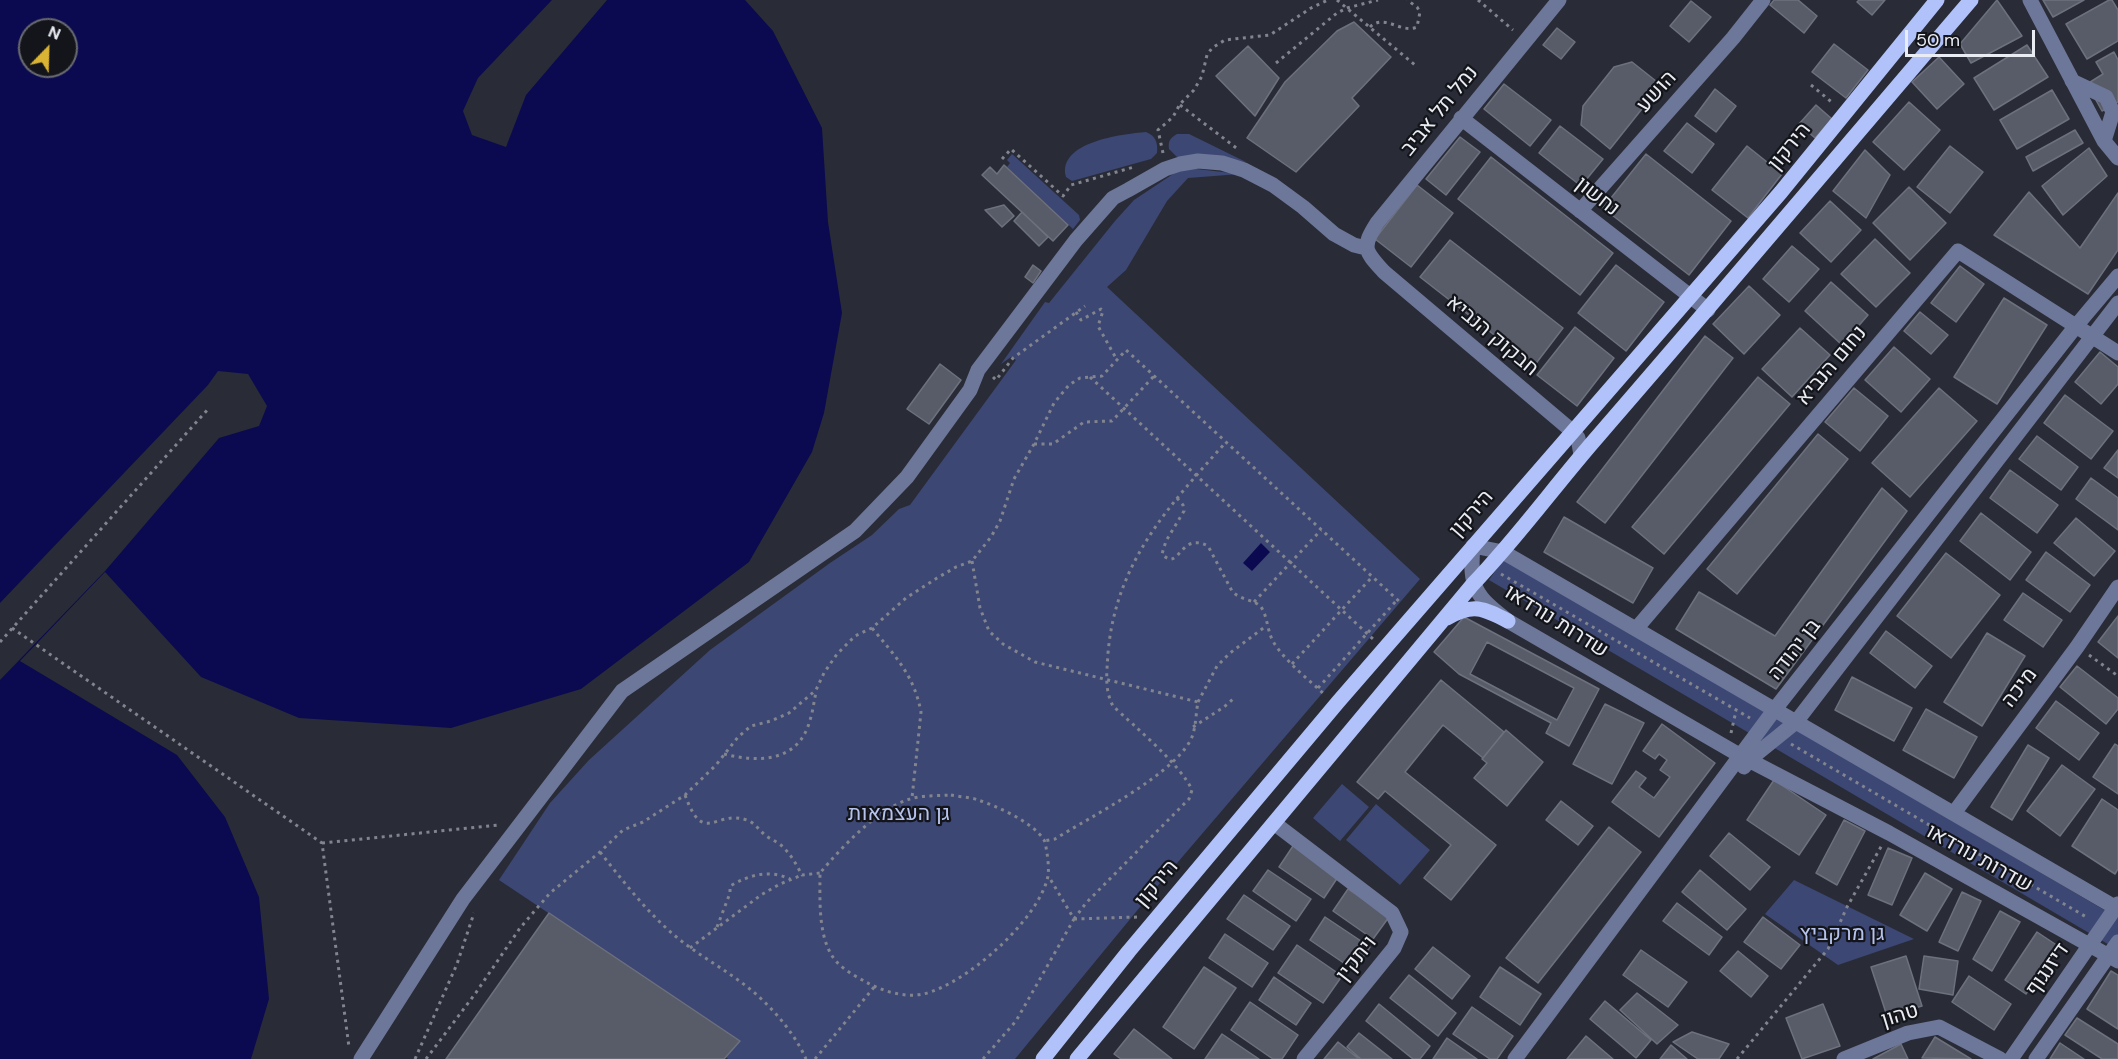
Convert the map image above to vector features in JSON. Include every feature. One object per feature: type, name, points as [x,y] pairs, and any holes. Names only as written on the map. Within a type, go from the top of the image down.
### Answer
[{"type":"main road","name":"הירקון","points":[[1043,1059],[1129,951],[1384,649],[1780,192],[1937,0]]},
{"type":"main road","name":"הירקון","points":[[1077,1059],[1473,584],[1503,552],[1581,455],[1971,0]]},
{"type":"main road","points":[[1442,621],[1458,611],[1473,607],[1486,609],[1508,621]]},
{"type":"street","name":"נמל תל אביב","points":[[1366,251],[1367,239],[1377,223],[1559,0]]},
{"type":"street","name":"הושע","points":[[1580,211],[1733,38],[1763,0]]},
{"type":"street","points":[[2030,0],[2104,141],[2118,158]]},
{"type":"street","points":[[2072,81],[2106,97],[2114,112],[2104,141]]},
{"type":"street","name":"נחשון","points":[[1461,118],[1707,310]]},
{"type":"street","points":[[361,1059],[464,898],[520,822],[622,692],[855,531],[887,500],[907,477],[970,390],[978,370],[1076,240],[1113,198],[1165,169],[1198,161],[1222,163],[1245,170],[1273,185],[1334,234],[1366,251]]},
{"type":"street","name":"חבקוק הנביא","points":[[1366,251],[1384,272],[1572,431],[1578,438],[1581,455]]},
{"type":"street","name":"נחום הנביא","points":[[1636,629],[1958,251],[2092,335]]},
{"type":"street","name":"בן יהודה","points":[[1526,1059],[1745,758],[1775,709],[2076,326],[2118,276]]},
{"type":"street","name":"בן יהודה","points":[[1515,1059],[1745,758],[1796,722],[2118,303]]},
{"type":"street","points":[[2092,335],[2118,353]]},
{"type":"street","points":[[1473,546],[1471,566],[1473,584]]},
{"type":"street","name":"שדרות נורדאו","points":[[1473,546],[1503,552],[2117,907]]},
{"type":"street","name":"שדרות נורדאו","points":[[1473,584],[1480,597],[1508,621],[1745,758],[1889,833],[2113,959]]},
{"type":"street","name":"מיכה","points":[[1954,813],[2077,647],[2118,587]]},
{"type":"street","name":"ויתקין","points":[[1274,823],[1392,913],[1401,932],[1394,948],[1304,1059]]},
{"type":"street","name":"דיזנגוף","points":[[2011,1059],[2117,907]]},
{"type":"street","name":"דיזנגוף","points":[[2036,1059],[2113,959],[2118,942]]},
{"type":"street","name":"טהון","points":[[1844,1059],[1908,1033],[1939,1027],[2000,1059]]},
{"type":"path","points":[[1315,0],[1319,4]]},
{"type":"path","points":[[1165,169],[1158,130],[1173,117],[1180,104],[1194,90],[1202,76],[1207,55],[1225,40],[1270,35],[1328,0]]},
{"type":"path","points":[[1337,0],[1415,65]]},
{"type":"path","points":[[1276,63],[1325,22],[1347,8],[1378,0]]},
{"type":"path","points":[[1370,27],[1381,22],[1387,22],[1403,29],[1411,30],[1418,27],[1420,12],[1407,0]]},
{"type":"path","points":[[1478,0],[1517,33]]},
{"type":"path","points":[[1811,85],[1845,113]]},
{"type":"path","points":[[1180,104],[1245,155]]},
{"type":"path","points":[[1002,159],[1011,148],[1063,196],[1071,185],[1140,165]]},
{"type":"path","points":[[1000,375],[1012,358],[1085,306]]},
{"type":"path","points":[[1076,312],[1081,321],[1101,309],[1103,311],[1098,326],[1117,360]]},
{"type":"path","points":[[724,754],[755,760],[785,753],[797,743],[805,733],[810,721],[816,690],[837,654],[855,636],[872,628],[914,593],[956,567],[972,561],[991,537],[1014,479],[1054,403],[1080,378],[1102,376],[1126,350],[1402,604]]},
{"type":"path","points":[[1090,376],[1384,649]]},
{"type":"path","points":[[1034,444],[1053,444],[1084,422],[1112,421],[1154,376]]},
{"type":"path","points":[[0,642],[209,408]]},
{"type":"path","points":[[982,1059],[1016,1021],[1074,919],[1086,903],[1189,799],[1192,790],[1188,781],[1113,706],[1107,695],[1106,679],[1113,616],[1123,585],[1148,536],[1164,513],[1226,442]]},
{"type":"path","points":[[1177,498],[1184,505],[1184,511],[1166,541],[1162,554],[1164,557],[1171,559],[1179,555],[1189,543],[1195,541],[1208,546],[1232,591],[1238,597],[1254,602],[1262,609],[1266,626],[1275,644],[1292,664],[1325,695]]},
{"type":"path","points":[[1254,602],[1322,530]]},
{"type":"path","points":[[972,561],[980,608],[989,631],[1003,644],[1035,662],[1198,702]]},
{"type":"path","points":[[1489,567],[1736,710]]},
{"type":"path","points":[[1292,664],[1372,577]]},
{"type":"path","points":[[1318,688],[1397,600]]},
{"type":"path","points":[[1044,841],[1055,839],[1149,781],[1171,763],[1186,747],[1193,734],[1198,702],[1217,666],[1230,653],[1266,626]]},
{"type":"path","points":[[12,628],[322,843],[520,822]]},
{"type":"path","points":[[872,628],[905,669],[914,684],[918,699],[921,712],[912,798]]},
{"type":"path","points":[[2077,647],[2118,676]]},
{"type":"path","points":[[426,1059],[475,994],[520,928],[550,893],[623,830],[643,822],[684,795],[716,765],[738,737],[751,726],[771,721],[789,712],[816,690]]},
{"type":"path","points":[[1194,727],[1233,699]]},
{"type":"path","points":[[1794,746],[2103,927]]},
{"type":"path","points":[[684,795],[692,813],[698,820],[708,823],[733,819],[747,820],[758,827],[764,835],[784,847],[802,875]]},
{"type":"path","points":[[1048,875],[1038,900],[1021,926],[990,955],[964,974],[939,989],[921,995],[904,996],[875,986],[846,971],[831,954],[822,926],[820,873],[834,855],[880,815],[901,802],[912,798],[951,795],[977,799],[1029,825],[1044,841],[1048,875],[1074,919]]},
{"type":"path","points":[[1737,1059],[1828,949],[1847,907],[1889,833]]},
{"type":"path","points":[[322,843],[350,1048]]},
{"type":"path","points":[[600,852],[646,908],[690,948],[740,981],[772,1010],[800,1047],[806,1059]]},
{"type":"path","points":[[690,948],[761,895],[802,875],[820,873]]},
{"type":"path","points":[[717,929],[730,893],[730,886],[747,876],[781,875],[791,880]]},
{"type":"path","points":[[415,1059],[457,964],[477,903]]},
{"type":"path","points":[[1074,919],[1138,917]]},
{"type":"path","points":[[815,1059],[875,986]]},
{"type":"green space","points":[[1146,132],[1157,143],[1157,153],[1151,159],[1072,181],[1066,177],[1066,165],[1071,155],[1081,148],[1108,138]]},
{"type":"green space","points":[[1177,134],[1189,134],[1246,162],[1177,157],[1169,146],[1170,140]]},
{"type":"green space","points":[[1012,154],[1079,215],[1080,220],[1073,229],[1007,167],[1010,163],[1007,160]]},
{"type":"green space","name":"גן העצמאות","points":[[1188,168],[1240,174],[1188,178],[1167,201],[1126,270],[1107,287],[1420,579],[1154,890],[1015,1059],[728,1059],[726,1057],[740,1041],[499,880],[550,803],[589,760],[710,650],[872,535],[899,509],[910,505],[1016,360],[1011,357],[1001,364],[1045,302],[1049,303],[1134,200],[1179,170]]},
{"type":"green space","points":[[1504,558],[2118,918],[2118,950],[1489,580]]},
{"type":"green space","points":[[1342,784],[1369,807],[1340,841],[1313,818]]},
{"type":"green space","points":[[1376,804],[1430,850],[1400,885],[1346,840]]},
{"type":"green space","name":"גן מרקביץ","points":[[1794,880],[1914,939],[1838,965],[1765,914]]},
{"type":"shaded area","points":[[0,0],[745,0],[773,31],[822,128],[828,222],[842,313],[824,413],[812,452],[749,562],[581,689],[451,728],[299,718],[201,677],[105,572],[20,661],[177,755],[225,817],[259,897],[269,999],[251,1059],[0,1059]]},
{"type":"shaded area","points":[[1261,543],[1270,552],[1252,571],[1243,563]]},
{"type":"pier","points":[[552,0],[607,0],[526,95],[506,147],[472,135],[463,111],[478,78]]},
{"type":"pier","points":[[218,371],[248,374],[267,406],[259,426],[219,438],[105,571],[0,680],[0,603],[208,385]]},
{"type":"building","points":[[1774,0],[1798,0],[1817,16],[1804,33],[1770,5]]},
{"type":"building","points":[[1859,0],[1885,0],[1872,15],[1857,2]]},
{"type":"building","points":[[1997,0],[2022,36],[1971,63],[1960,44]]},
{"type":"building","points":[[2043,0],[2084,0],[2053,17]]},
{"type":"building","points":[[2112,0],[2118,10],[2118,41],[2087,59],[2066,24]]},
{"type":"building","points":[[1691,1],[1711,17],[1689,42],[1670,26]]},
{"type":"building","points":[[1354,22],[1391,57],[1352,98],[1359,106],[1296,172],[1247,138],[1285,82],[1337,31]]},
{"type":"building","points":[[1557,28],[1575,42],[1561,59],[1543,45]]},
{"type":"building","points":[[1834,44],[1868,70],[1846,98],[1812,72]]},
{"type":"building","points":[[2027,45],[2048,77],[1994,110],[1974,78]]},
{"type":"building","points":[[1248,46],[1279,78],[1255,116],[1216,76]]},
{"type":"building","points":[[2114,52],[2118,60],[2118,102],[2102,111],[2087,84],[2103,74],[2096,62]]},
{"type":"building","points":[[1939,57],[1964,84],[1937,109],[1912,82]]},
{"type":"building","points":[[1632,62],[1661,85],[1610,149],[1581,125],[1583,106],[1614,67]]},
{"type":"building","points":[[1504,84],[1551,120],[1530,146],[1484,109]]},
{"type":"building","points":[[1715,89],[1736,106],[1716,132],[1695,116]]},
{"type":"building","points":[[2052,90],[2069,119],[2017,149],[2000,120]]},
{"type":"building","points":[[1909,102],[1940,130],[1904,170],[1873,142]]},
{"type":"building","points":[[1816,105],[1832,119],[1815,138],[1799,124]]},
{"type":"building","points":[[1687,123],[1714,144],[1692,173],[1664,151]]},
{"type":"building","points":[[1560,126],[1603,159],[1581,186],[1539,153]]},
{"type":"building","points":[[2075,130],[2083,143],[2033,171],[2026,157]]},
{"type":"building","points":[[1460,137],[1480,152],[1446,195],[1426,179]]},
{"type":"building","points":[[1747,146],[1782,174],[1748,218],[1712,190]]},
{"type":"building","points":[[1950,146],[1983,172],[1950,213],[1917,187]]},
{"type":"building","points":[[2089,148],[2107,176],[2063,215],[2042,186]]},
{"type":"building","points":[[1865,150],[1890,175],[1866,218],[1833,191]]},
{"type":"building","points":[[1646,154],[1731,221],[1689,275],[1603,208]]},
{"type":"building","points":[[1491,157],[1613,253],[1580,295],[1458,199]]},
{"type":"building","points":[[1004,165],[1068,225],[1053,241],[982,175],[990,167],[997,174]]},
{"type":"building","points":[[1417,185],[1453,213],[1411,267],[1375,239]]},
{"type":"building","points":[[1909,187],[1946,223],[1910,260],[1873,223]]},
{"type":"building","points":[[2029,192],[2080,248],[2118,193],[2118,250],[2088,294],[1994,235]]},
{"type":"building","points":[[1830,201],[1861,230],[1831,262],[1800,233]]},
{"type":"building","points":[[1004,205],[1014,216],[1002,227],[985,210]]},
{"type":"building","points":[[1022,212],[1048,237],[1039,246],[1014,221]]},
{"type":"building","points":[[1875,239],[1910,273],[1876,307],[1841,274]]},
{"type":"building","points":[[1450,240],[1563,328],[1534,366],[1420,277]]},
{"type":"building","points":[[1792,246],[1819,269],[1789,302],[1763,279]]},
{"type":"building","points":[[1033,265],[1041,271],[1033,283],[1025,277]]},
{"type":"building","points":[[1616,265],[1664,302],[1626,351],[1578,313]]},
{"type":"building","points":[[1960,266],[1984,284],[1956,322],[1931,303]]},
{"type":"building","points":[[1831,282],[1868,315],[1842,345],[1805,311]]},
{"type":"building","points":[[1749,286],[1780,315],[1744,354],[1713,324]]},
{"type":"building","points":[[2004,298],[2047,325],[1997,404],[1954,377]]},
{"type":"building","points":[[1920,312],[1948,335],[1931,354],[1904,331]]},
{"type":"building","points":[[1575,327],[1614,358],[1577,406],[1537,375]]},
{"type":"building","points":[[1800,328],[1830,355],[1792,397],[1762,369]]},
{"type":"building","points":[[1705,336],[1733,358],[1605,523],[1577,502]]},
{"type":"building","points":[[1894,347],[1930,379],[1901,412],[1865,380]]},
{"type":"building","points":[[2100,352],[2118,367],[2118,384],[2101,404],[2075,382]]},
{"type":"building","points":[[940,364],[961,380],[929,424],[907,409]]},
{"type":"building","points":[[1758,377],[1790,404],[1664,554],[1632,527]]},
{"type":"building","points":[[1854,388],[1888,416],[1860,451],[1825,422]]},
{"type":"building","points":[[1939,388],[1977,421],[1910,497],[1872,463]]},
{"type":"building","points":[[2065,395],[2113,431],[2091,459],[2044,423]]},
{"type":"building","points":[[1818,434],[1848,459],[1737,594],[1707,569]]},
{"type":"building","points":[[2037,436],[2078,467],[2061,490],[2019,459]]},
{"type":"building","points":[[2118,450],[2118,478],[2104,468]]},
{"type":"building","points":[[2010,470],[2058,505],[2037,533],[1990,498]]},
{"type":"building","points":[[2091,478],[2118,498],[2118,530],[2076,499]]},
{"type":"building","points":[[1882,488],[1907,511],[1776,689],[1676,629],[1699,592],[1775,636]]},
{"type":"building","points":[[1981,513],[2031,552],[2010,580],[1960,541]]},
{"type":"building","points":[[1564,517],[1653,568],[1633,603],[1544,552]]},
{"type":"building","points":[[2076,518],[2115,551],[2094,576],[2054,543]]},
{"type":"building","points":[[2046,552],[2090,585],[2070,612],[2026,580]]},
{"type":"building","points":[[1946,553],[2000,595],[1951,658],[1897,616]]},
{"type":"building","points":[[2023,593],[2062,620],[2043,647],[2004,620]]},
{"type":"building","points":[[2118,616],[2118,658],[2098,642]]},
{"type":"building","points":[[1464,617],[1599,689],[1569,746],[1546,733],[1551,723],[1459,674],[1434,652]]},
{"type":"building","points":[[1886,631],[1932,666],[1915,688],[1870,653]]},
{"type":"building","points":[[1987,633],[2025,656],[1982,726],[1944,702]]},
{"type":"building","points":[[1487,642],[1574,688],[1557,720],[1470,674]]},
{"type":"building","points":[[2077,666],[2118,698],[2118,709],[2106,724],[2060,687]]},
{"type":"building","points":[[1852,677],[1912,708],[1894,741],[1835,710]]},
{"type":"building","points":[[1441,680],[1504,732],[1483,758],[1443,725],[1405,772],[1496,845],[1451,900],[1424,878],[1451,845],[1385,791],[1378,799],[1357,782]]},
{"type":"building","points":[[2056,701],[2099,733],[2079,760],[2036,728]]},
{"type":"building","points":[[1605,704],[1644,723],[1612,784],[1573,764]]},
{"type":"building","points":[[1926,709],[1977,737],[1954,778],[1903,750]]},
{"type":"building","points":[[1662,724],[1715,763],[1659,837],[1612,802],[1636,771],[1646,778],[1639,787],[1654,798],[1670,777],[1660,770],[1667,760],[1659,754],[1655,759],[1643,751]]},
{"type":"building","points":[[1506,730],[1543,762],[1507,806],[1474,778],[1487,763],[1482,759]]},
{"type":"building","points":[[2115,744],[2118,746],[2118,794],[2093,777]]},
{"type":"building","points":[[2028,745],[2049,758],[2012,820],[1991,807]]},
{"type":"building","points":[[2062,765],[2095,789],[2060,836],[2027,811]]},
{"type":"building","points":[[1774,780],[1826,815],[1799,855],[1747,820]]},
{"type":"building","points":[[2102,799],[2118,810],[2118,869],[2115,874],[2072,846]]},
{"type":"building","points":[[1561,801],[1593,826],[1578,845],[1546,820]]},
{"type":"building","points":[[1844,820],[1865,831],[1837,885],[1816,873]]},
{"type":"building","points":[[1609,827],[1641,852],[1538,983],[1506,958]]},
{"type":"building","points":[[1729,833],[1770,867],[1750,890],[1710,856]]},
{"type":"building","points":[[1295,843],[1340,874],[1324,898],[1279,867]]},
{"type":"building","points":[[1888,848],[1912,858],[1892,905],[1868,895]]},
{"type":"building","points":[[1268,870],[1311,899],[1296,921],[1253,891]]},
{"type":"building","points":[[1700,870],[1746,909],[1727,930],[1682,892]]},
{"type":"building","points":[[1925,873],[1952,889],[1927,931],[1900,915]]},
{"type":"building","points":[[1348,889],[1389,917],[1373,939],[1333,911]]},
{"type":"building","points":[[1962,892],[1981,901],[1958,951],[1939,942]]},
{"type":"building","points":[[1244,895],[1290,926],[1273,950],[1227,919]]},
{"type":"building","points":[[1677,903],[1722,937],[1709,955],[1663,921]]},
{"type":"building","points":[[2000,911],[2020,922],[1992,971],[1973,959]]},
{"type":"building","points":[[549,913],[740,1041],[724,1059],[446,1059]]},
{"type":"building","points":[[1325,917],[1370,947],[1354,970],[1310,940]]},
{"type":"building","points":[[1763,917],[1800,945],[1781,969],[1744,942]]},
{"type":"building","points":[[2037,932],[2058,946],[2026,994],[2005,980]]},
{"type":"building","points":[[1225,934],[1268,963],[1252,987],[1209,958]]},
{"type":"building","points":[[1297,945],[1342,976],[1323,1003],[1278,973]]},
{"type":"building","points":[[1433,947],[1470,976],[1452,999],[1415,969]]},
{"type":"building","points":[[1641,950],[1687,982],[1668,1007],[1623,975]]},
{"type":"building","points":[[1738,951],[1768,976],[1751,997],[1720,971]]},
{"type":"building","points":[[1906,956],[1922,1006],[1887,1016],[1871,967]]},
{"type":"building","points":[[1924,956],[1958,961],[1953,995],[1919,989]]},
{"type":"building","points":[[1204,967],[1236,988],[1194,1049],[1163,1027]]},
{"type":"building","points":[[1500,967],[1541,994],[1520,1025],[1480,997]]},
{"type":"building","points":[[2111,971],[2118,975],[2118,1029],[2087,1009]]},
{"type":"building","points":[[1409,975],[1456,1013],[1438,1036],[1390,998]]},
{"type":"building","points":[[1969,976],[2011,1004],[1994,1030],[1952,1002]]},
{"type":"building","points":[[1274,977],[1311,1003],[1296,1025],[1259,1000]]},
{"type":"building","points":[[1637,993],[1678,1025],[1657,1044],[1620,1010]]},
{"type":"building","points":[[1605,1001],[1651,1040],[1636,1058],[1590,1019]]},
{"type":"building","points":[[1250,1002],[1298,1035],[1282,1059],[1273,1059],[1231,1030]]},
{"type":"building","points":[[1379,1004],[1430,1046],[1420,1059],[1413,1059],[1366,1021]]},
{"type":"building","points":[[1823,1004],[1840,1046],[1802,1059],[1786,1018]]},
{"type":"building","points":[[1472,1007],[1513,1036],[1497,1059],[1490,1059],[1453,1034]]},
{"type":"building","points":[[2077,1018],[2118,1044],[2118,1059],[2102,1059],[2065,1035]]},
{"type":"building","points":[[1134,1029],[1172,1059],[1121,1059],[1114,1054]]},
{"type":"building","points":[[1692,1032],[1729,1044],[1719,1059],[1698,1059],[1673,1042]]},
{"type":"building","points":[[1359,1033],[1392,1059],[1361,1059],[1347,1047]]},
{"type":"building","points":[[1222,1034],[1259,1059],[1205,1059]]},
{"type":"building","points":[[1586,1036],[1613,1059],[1567,1059]]},
{"type":"building","points":[[1935,1037],[1971,1059],[1922,1058]]},
{"type":"building","points":[[1447,1038],[1477,1059],[1433,1059]]},
{"type":"building","points":[[1338,1042],[1359,1059],[1324,1059]]},
{"type":"building","points":[[2060,1043],[2084,1059],[2050,1059]]},
{"type":"building","points":[[1901,1044],[1908,1059],[1873,1059]]},
{"type":"building","points":[[1671,1045],[1687,1059],[1660,1059]]}]
